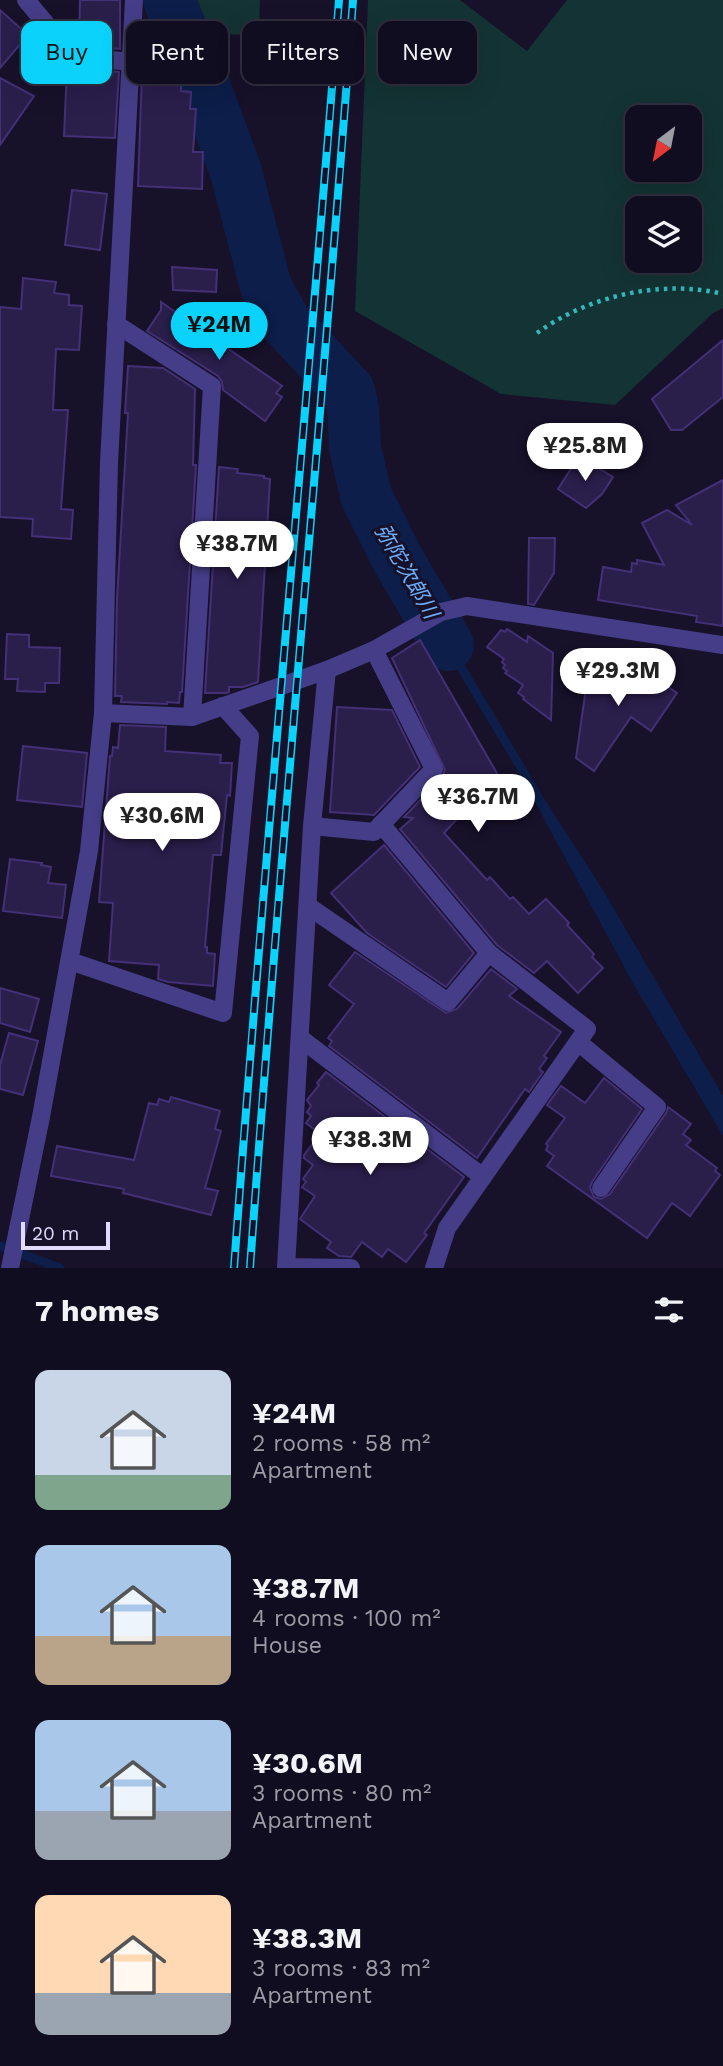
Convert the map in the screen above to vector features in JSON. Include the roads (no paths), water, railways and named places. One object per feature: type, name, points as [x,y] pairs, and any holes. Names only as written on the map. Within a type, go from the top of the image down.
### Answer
[{"type":"street","points":[[26,0],[74,56],[126,61]]},
{"type":"street","points":[[133,21],[134,0]]},
{"type":"street","points":[[9,1268],[11,1234],[41,1117],[89,851],[103,713],[109,463],[130,84]]},
{"type":"street","points":[[116,324],[212,386],[192,717]]},
{"type":"street","points":[[103,713],[192,717],[327,670],[374,650],[441,612],[467,606],[723,645]]},
{"type":"street","points":[[313,826],[374,832],[434,769],[374,650]]},
{"type":"street","points":[[327,670],[307,906],[286,1267],[351,1268]]},
{"type":"street","points":[[70,961],[223,1013],[250,736],[223,706]]},
{"type":"street","points":[[382,824],[489,953],[587,1029],[447,1228],[434,1268]]},
{"type":"street","points":[[307,906],[448,1002],[489,953]]},
{"type":"street","points":[[300,1038],[483,1177]]},
{"type":"street","points":[[578,1042],[657,1107],[601,1188]]},
{"type":"water","points":[[415,581],[544,798],[606,895],[723,1096],[723,1136],[634,985],[523,780],[407,586]]},
{"type":"waterway","name":"弥陀次郎川","points":[[169,0],[198,68],[236,172],[266,287],[285,322],[349,391],[353,408],[355,448],[366,496],[398,560],[448,645]]},
{"type":"waterway","points":[[0,1246],[60,1268]]},
{"type":"railway","points":[[234,1268],[339,0]]},
{"type":"railway","points":[[250,1268],[353,0]]}]
